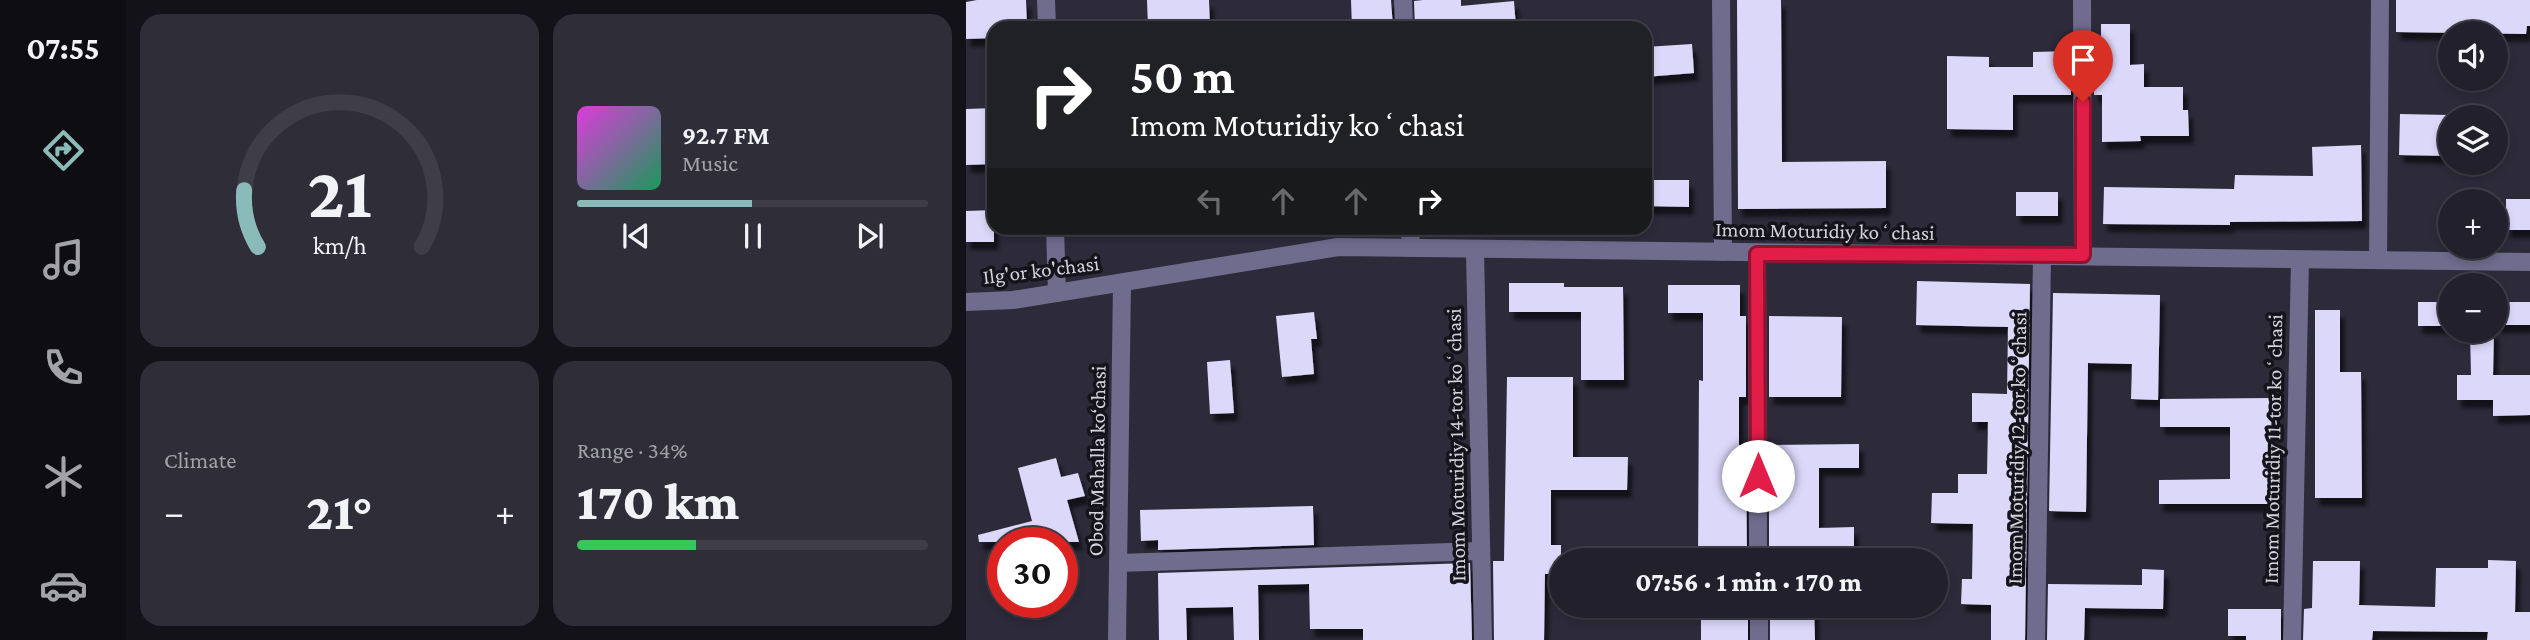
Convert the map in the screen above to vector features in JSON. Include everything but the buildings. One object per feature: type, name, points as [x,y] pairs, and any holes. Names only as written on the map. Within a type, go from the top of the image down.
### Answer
[{"type":"street","points":[[1046,0],[1047,21]]},
{"type":"street","points":[[1403,0],[1404,21]]},
{"type":"street","points":[[1721,0],[1723,252]]},
{"type":"street","points":[[2082,0],[2083,255]]},
{"type":"street","points":[[2378,260],[2380,0]]},
{"type":"street","points":[[1055,235],[1057,293]]},
{"type":"street","points":[[1410,235],[1411,248]]},
{"type":"street","name":"Imom Moturidiy koʻchasi","points":[[1122,284],[1338,247],[2530,262]]},
{"type":"street","name":"Imom Moturidiy 14-tor koʻchasi","points":[[1475,250],[1483,640]]},
{"type":"street","points":[[1757,254],[1758,548]]},
{"type":"street","name":"Imom Moturidiy 12-tor koʻchasi","points":[[2036,640],[2042,256]]},
{"type":"street","name":"Imom Moturidiy 11-tor koʻchasi","points":[[2292,640],[2300,260]]},
{"type":"street","name":"Ilg'or ko'chasi","points":[[966,302],[1013,300],[1122,284]]},
{"type":"street","name":"Obod Mahalla ko‘chasi","points":[[1117,640],[1122,284]]},
{"type":"street","points":[[1118,563],[1481,551]]},
{"type":"street","points":[[1759,618],[1759,640]]},
{"type":"route","points":[[1758,476],[1757,254],[2083,255],[2083,102]]}]
